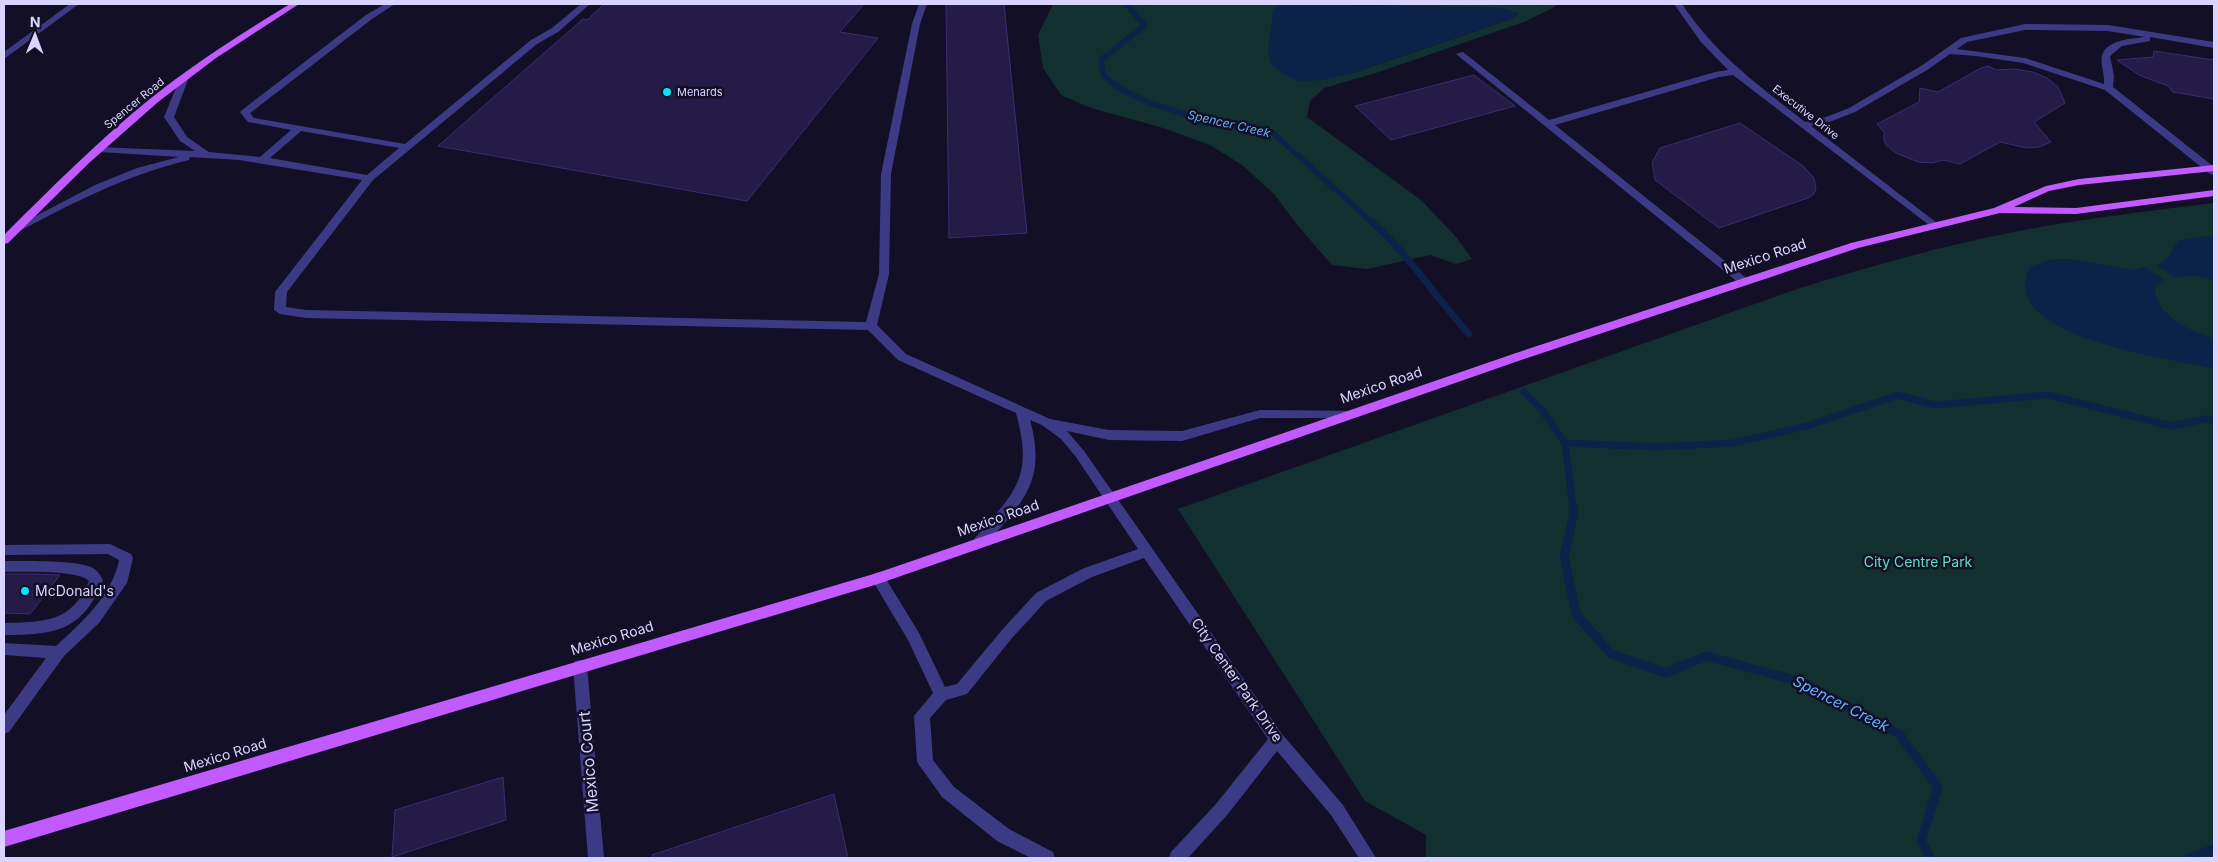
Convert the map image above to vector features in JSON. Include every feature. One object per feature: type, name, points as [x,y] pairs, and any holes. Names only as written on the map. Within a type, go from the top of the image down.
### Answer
[{"type":"main road","name":"Spencer Road","points":[[4,241],[137,114],[238,39],[295,4]]},
{"type":"main road","name":"Mexico Road","points":[[4,840],[878,578],[1520,356],[1855,244],[1998,210],[2046,189],[2079,182],[2212,169]]},
{"type":"main road","name":"Mexico Road","points":[[1998,210],[2076,211],[2126,202],[2214,193]]},
{"type":"street","points":[[4,56],[75,4]]},
{"type":"street","points":[[391,4],[369,16],[245,112],[251,120],[407,147]]},
{"type":"street","points":[[586,4],[555,30],[534,42],[369,178],[281,292],[280,310],[306,314],[871,326],[902,356],[962,385],[1046,422],[1109,435],[1182,436],[1260,414],[1353,414]]},
{"type":"street","points":[[871,326],[884,274],[886,174],[916,24],[922,4]]},
{"type":"street","name":"Executive Drive","points":[[1678,4],[1696,32],[1718,57],[1735,72],[1933,225]]},
{"type":"street","points":[[1803,125],[1829,119],[1852,110],[1924,68],[1964,40],[2025,27],[2108,28],[2214,45]]},
{"type":"street","points":[[2108,88],[2109,76],[2106,56],[2110,49],[2122,42],[2158,36]]},
{"type":"street","points":[[1947,51],[1976,53],[2025,61],[2108,88],[2212,169]]},
{"type":"street","points":[[1460,54],[1744,280]]},
{"type":"street","points":[[1547,124],[1718,74],[1735,72]]},
{"type":"street","points":[[184,80],[169,117],[183,139],[206,155]]},
{"type":"street","points":[[262,160],[298,128]]},
{"type":"street","points":[[100,149],[262,160],[369,178]]},
{"type":"street","points":[[16,229],[124,174],[161,162],[206,155]]},
{"type":"street","points":[[980,542],[1007,510],[1028,477],[1029,440],[1021,410]]},
{"type":"street","name":"City Center Park Drive","points":[[1046,422],[1065,436],[1080,454],[1277,739],[1337,810],[1361,844],[1368,858]]},
{"type":"street","points":[[4,550],[110,549],[126,558],[122,579],[94,619],[59,652],[4,727]]},
{"type":"street","points":[[1048,858],[1003,835],[948,792],[924,762],[922,716],[941,695],[962,689],[1007,634],[1042,597],[1087,573],[1147,551]]},
{"type":"street","points":[[4,566],[73,569],[89,572],[96,580],[92,593],[85,604],[71,617],[55,626],[31,629],[4,629]]},
{"type":"street","points":[[878,578],[914,637],[941,695]]},
{"type":"street","points":[[71,617],[74,638]]},
{"type":"street","points":[[4,649],[59,652]]},
{"type":"street","name":"Mexico Court","points":[[580,666],[596,858]]},
{"type":"street","points":[[1177,858],[1222,809],[1277,739]]},
{"type":"green space","points":[[1053,4],[1291,4],[1278,6],[1269,42],[1272,65],[1353,73],[1514,18],[1518,14],[1502,8],[1306,4],[1557,4],[1553,8],[1524,22],[1376,73],[1324,88],[1310,101],[1307,117],[1421,200],[1457,238],[1472,259],[1456,264],[1430,255],[1367,269],[1332,265],[1298,226],[1274,194],[1242,165],[1210,145],[1160,127],[1091,108],[1061,95],[1043,68],[1038,35]]},
{"type":"green space","name":"City Centre Park","points":[[2214,203],[2214,858],[1426,858],[1426,835],[1365,801],[1178,509],[1800,288],[1853,272],[1933,250],[2039,227]]},
{"type":"water","points":[[1291,4],[1502,8],[1519,14],[1514,18],[1353,73],[1323,80],[1300,81],[1285,75],[1272,65],[1268,54],[1273,10],[1278,6]]},
{"type":"water","points":[[2207,236],[2214,237],[2214,280],[2196,276],[2174,277],[2157,265],[2168,256],[2179,240]]},
{"type":"water","points":[[2052,259],[2072,259],[2133,270],[2145,267],[2164,280],[2155,287],[2156,297],[2167,314],[2185,327],[2214,338],[2214,369],[2128,351],[2093,341],[2062,328],[2038,312],[2026,292],[2030,267]]},
{"type":"building","name":"Menards","points":[[604,4],[864,4],[840,32],[878,38],[747,201],[438,146],[583,19],[587,20]]},
{"type":"building","points":[[946,4],[1004,4],[1027,233],[949,238]]},
{"type":"building","points":[[2154,51],[2214,60],[2214,99],[2173,92],[2168,86],[2139,75],[2117,60],[2153,57]]},
{"type":"building","points":[[1988,66],[1997,70],[2014,69],[2033,72],[2047,78],[2058,87],[2065,103],[2034,122],[2051,142],[2039,147],[2027,148],[2000,142],[1960,164],[1943,160],[1932,163],[1918,162],[1896,153],[1886,145],[1884,132],[1877,124],[1919,102],[1920,88],[1938,92]]},
{"type":"building","points":[[1474,75],[1515,106],[1391,140],[1355,106]]},
{"type":"building","points":[[1740,123],[1803,166],[1814,178],[1816,189],[1814,194],[1808,198],[1719,228],[1655,180],[1652,163],[1660,148]]},
{"type":"building","name":"McDonald's","points":[[4,574],[60,575],[30,614],[4,613]]},
{"type":"building","points":[[503,777],[506,820],[392,857],[395,810]]},
{"type":"building","points":[[834,794],[848,858],[653,858],[652,855]]},
{"type":"waterway","name":"Spencer Creek","points":[[1126,4],[1145,25],[1101,60],[1103,75],[1119,88],[1150,103],[1221,125],[1272,132],[1375,225]]},
{"type":"waterway","name":"Spencer Creek","points":[[1374,224],[1411,263],[1469,334]]},
{"type":"waterway","name":"Spencer Creek","points":[[1524,392],[1542,410],[1565,443]]},
{"type":"waterway","points":[[1565,443],[1657,447],[1733,443],[1807,426],[1898,395],[1936,405],[2048,395],[2171,426],[2205,419],[2214,421]]},
{"type":"waterway","name":"Spencer Creek","points":[[1565,443],[1573,507]]},
{"type":"waterway","name":"Spencer Creek","points":[[1573,506],[1574,513],[1564,556],[1576,614],[1611,654],[1666,673],[1706,656],[1802,682],[1899,734],[1938,787],[1921,841],[1931,858]]},
{"type":"waterway","name":"Spencer Creek","points":[[2189,858],[2214,849]]},
{"type":"place","name":"Menards","points":[[667,92]]},
{"type":"place","name":"McDonald's","points":[[25,591]]}]
